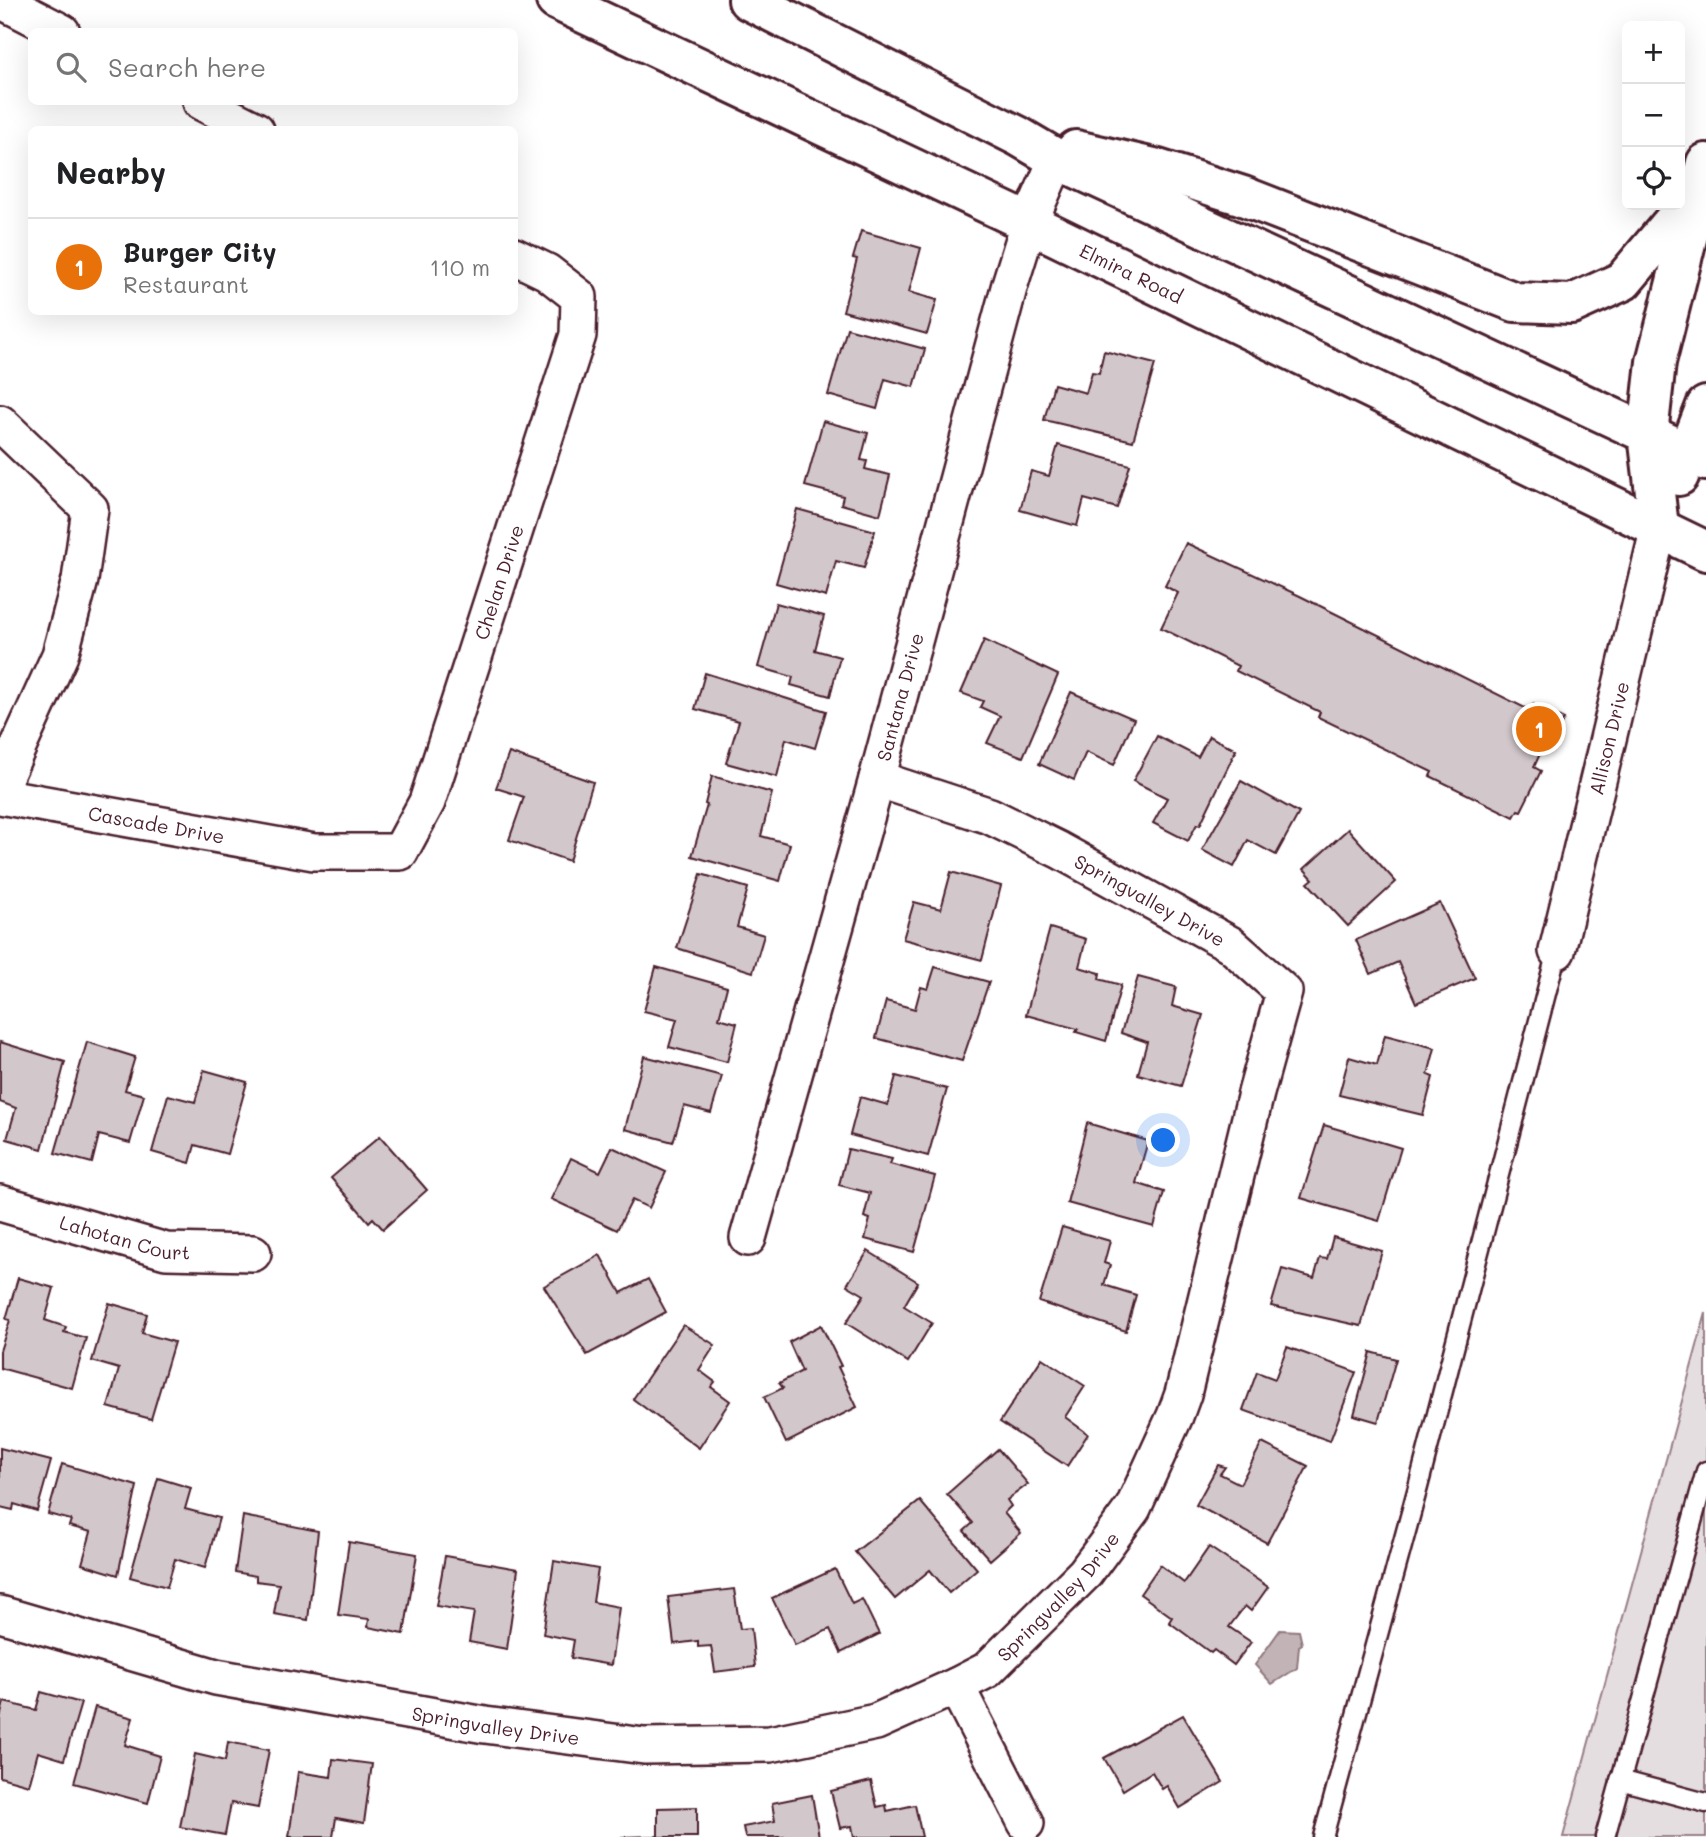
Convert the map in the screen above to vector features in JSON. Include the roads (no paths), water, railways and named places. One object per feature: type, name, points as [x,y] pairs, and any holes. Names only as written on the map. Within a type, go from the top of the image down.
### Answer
[{"type":"main road","name":"Elmira Road","points":[[556,0],[1029,223],[1706,551]]},
{"type":"main road","points":[[748,0],[1018,136],[1057,159],[1697,456]]},
{"type":"main road","points":[[1018,136],[1158,169],[1243,196],[1515,302],[1572,304],[1623,281],[1702,178]]},
{"type":"main road","name":"Allison Drive","points":[[1659,527],[1648,434],[1658,346],[1702,178]]},
{"type":"main road","name":"Allison Drive","points":[[1659,527],[1697,456],[1706,406]]},
{"type":"street","points":[[0,1],[54,28]]},
{"type":"street","points":[[207,105],[248,126]]},
{"type":"street","name":"Santana Drive","points":[[748,1238],[877,779],[1010,284],[1029,223],[1057,159]]},
{"type":"street","name":"Chelan Drive","points":[[314,852],[400,852],[427,802],[578,335],[579,297],[547,272],[518,259]]},
{"type":"street","points":[[0,423],[90,509],[80,580],[60,655],[0,787]]},
{"type":"street","name":"Allison Drive","points":[[1557,951],[1659,527]]},
{"type":"street","name":"Springvalley Drive","points":[[0,1614],[216,1677],[485,1725],[644,1746],[770,1744],[876,1722],[987,1670],[1085,1573],[1133,1508],[1175,1416],[1252,1106],[1284,992],[1230,944],[1059,850],[990,816],[877,779]]},
{"type":"street","name":"Cascade Drive","points":[[0,796],[314,852]]},
{"type":"street","name":"Lahotan Court","points":[[0,1203],[166,1251],[253,1253]]},
{"type":"street","points":[[956,1686],[1026,1823]]},
{"type":"lane","points":[[1323,1837],[1418,1487],[1557,951]]},
{"type":"lane","points":[[1605,1837],[1706,1471]]},
{"type":"lane","points":[[1620,1780],[1706,1802]]},
{"type":"place","name":"Burger City","points":[[1539,729]]}]
